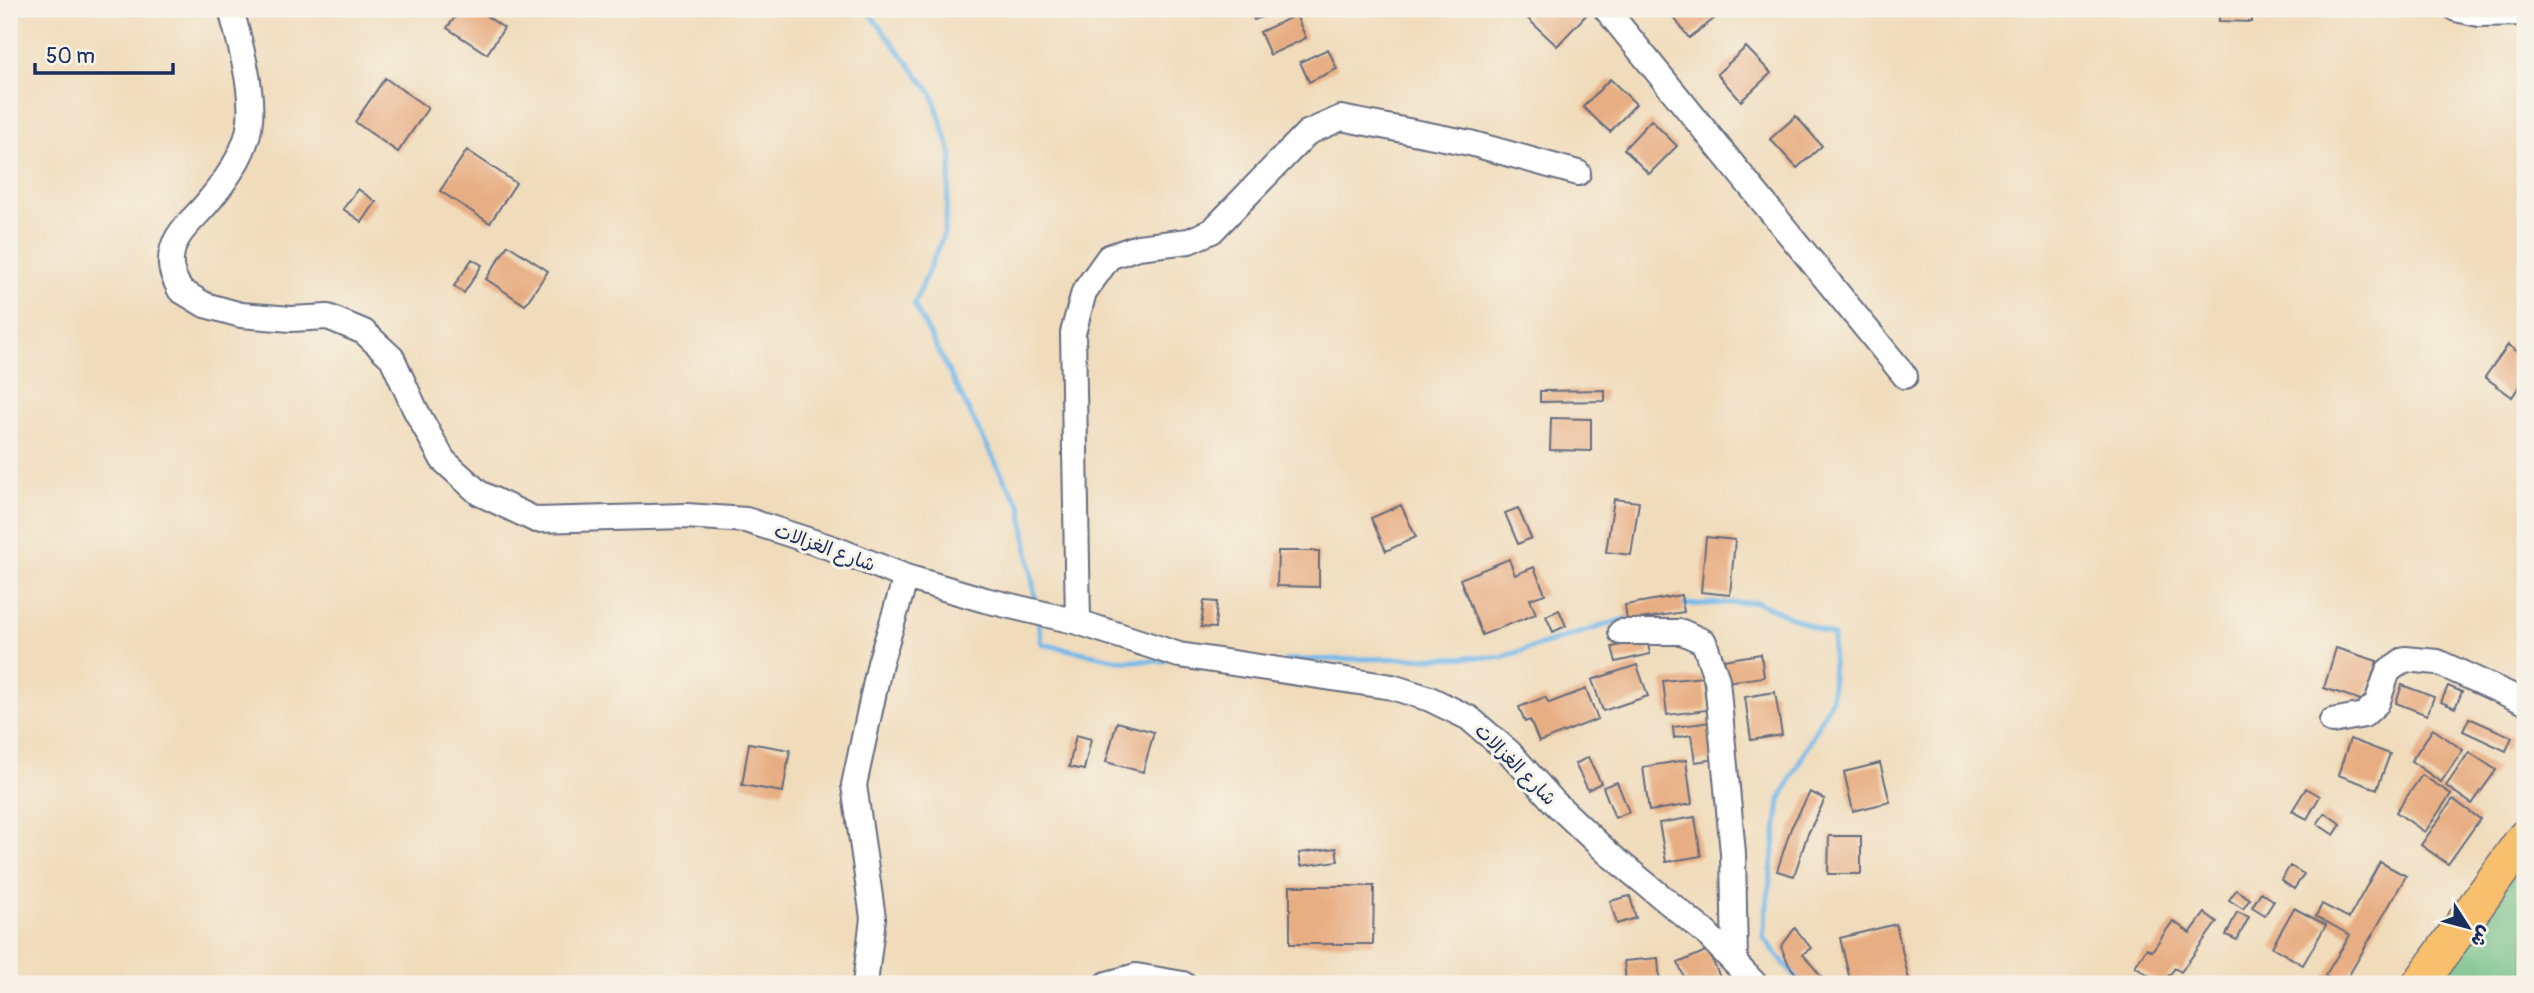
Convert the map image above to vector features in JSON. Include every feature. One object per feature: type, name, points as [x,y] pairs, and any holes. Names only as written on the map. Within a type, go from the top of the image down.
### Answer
[{"type":"highway","points":[[2420,984],[2525,837]]},
{"type":"street","name":"شارع الغزالات","points":[[231,9],[242,52],[250,106],[248,136],[234,165],[208,203],[182,229],[173,245],[171,266],[180,290],[205,305],[242,314],[291,319],[328,317],[363,332],[392,358],[415,409],[443,460],[479,493],[536,520],[686,516],[746,520],[906,577],[985,600],[1077,622],[1179,654],[1392,687],[1430,699],[1469,718],[1510,753],[1555,803],[1609,854],[1706,933],[1755,984]]},
{"type":"street","points":[[1606,9],[1905,376]]},
{"type":"street","points":[[2456,9],[2479,14],[2525,13]]},
{"type":"street","points":[[1077,622],[1073,333],[1084,292],[1109,257],[1138,247],[1189,241],[1212,231],[1307,133],[1341,118],[1469,143],[1578,173]]},
{"type":"street","points":[[865,984],[873,918],[854,785],[880,663],[906,577]]},
{"type":"street","points":[[1621,632],[1682,632],[1704,642],[1711,662],[1717,680],[1733,853],[1735,963]]},
{"type":"street","points":[[2332,720],[2364,715],[2377,703],[2388,671],[2405,659],[2437,663],[2525,702]]},
{"type":"street","points":[[1107,984],[1136,976],[1183,984]]},
{"type":"green space","points":[[2525,840],[2525,984],[2431,984]]},
{"type":"building","points":[[461,9],[476,9],[504,28],[487,54],[447,28]]},
{"type":"building","points":[[1250,9],[1283,9],[1254,20]]},
{"type":"building","points":[[1533,9],[1583,9],[1588,13],[1557,46],[1526,17]]},
{"type":"building","points":[[1680,9],[1727,9],[1689,38],[1672,15]]},
{"type":"building","points":[[2219,9],[2252,9],[2252,22],[2219,21]]},
{"type":"building","points":[[1296,15],[1306,38],[1270,55],[1260,32]]},
{"type":"building","points":[[1746,47],[1771,73],[1741,101],[1717,74]]},
{"type":"building","points":[[1328,49],[1337,69],[1309,82],[1300,62]]},
{"type":"building","points":[[385,78],[428,108],[398,152],[355,122]]},
{"type":"building","points":[[1610,79],[1636,104],[1610,132],[1583,107]]},
{"type":"building","points":[[1796,116],[1822,146],[1797,168],[1770,139]]},
{"type":"building","points":[[1651,120],[1677,146],[1649,174],[1624,149]]},
{"type":"building","points":[[467,150],[516,183],[490,223],[440,191]]},
{"type":"building","points":[[358,189],[376,202],[362,222],[343,209]]},
{"type":"building","points":[[508,245],[548,271],[525,305],[486,279]]},
{"type":"building","points":[[472,259],[482,265],[464,293],[454,286]]},
{"type":"building","points":[[2508,345],[2525,357],[2525,378],[2512,397],[2485,377]]},
{"type":"building","points":[[1605,390],[1605,401],[1540,402],[1540,391]]},
{"type":"building","points":[[1551,418],[1591,419],[1591,451],[1550,450]]},
{"type":"building","points":[[1614,499],[1639,502],[1631,555],[1606,552]]},
{"type":"building","points":[[1401,505],[1416,537],[1386,551],[1371,518]]},
{"type":"building","points":[[1518,508],[1531,538],[1518,544],[1505,513]]},
{"type":"building","points":[[1706,537],[1735,540],[1730,595],[1701,592]]},
{"type":"building","points":[[1278,551],[1319,551],[1319,587],[1277,586]]},
{"type":"building","points":[[1509,559],[1515,575],[1534,567],[1545,594],[1530,599],[1536,614],[1482,635],[1460,579]]},
{"type":"building","points":[[1681,595],[1684,612],[1627,621],[1625,605]]},
{"type":"building","points":[[1204,601],[1217,602],[1215,628],[1201,627]]},
{"type":"building","points":[[1559,610],[1566,626],[1553,632],[1546,616]]},
{"type":"building","points":[[1647,639],[1650,654],[1616,662],[1612,647]]},
{"type":"building","points":[[2336,648],[2377,661],[2364,701],[2324,688]]},
{"type":"building","points":[[1761,654],[1764,677],[1726,682],[1723,660]]},
{"type":"building","points":[[1637,665],[1648,696],[1603,711],[1592,680]]},
{"type":"building","points":[[1703,677],[1707,710],[1667,715],[1663,681]]},
{"type":"building","points":[[2402,685],[2434,697],[2427,715],[2396,703]]},
{"type":"building","points":[[2448,686],[2462,692],[2455,708],[2441,702]]},
{"type":"building","points":[[1586,689],[1598,719],[1539,742],[1530,720],[1525,722],[1519,707],[1545,697],[1549,703]]},
{"type":"building","points":[[1775,692],[1782,735],[1751,740],[1745,697]]},
{"type":"building","points":[[2469,718],[2512,737],[2506,751],[2463,731]]},
{"type":"building","points":[[1117,722],[1154,732],[1143,772],[1106,762]]},
{"type":"building","points":[[1711,722],[1716,759],[1695,762],[1691,735],[1674,738],[1673,727]]},
{"type":"building","points":[[2433,729],[2463,750],[2441,782],[2411,761]]},
{"type":"building","points":[[1076,735],[1091,739],[1084,770],[1069,767]]},
{"type":"building","points":[[2350,739],[2390,754],[2377,789],[2338,775]]},
{"type":"building","points":[[749,743],[790,750],[783,792],[742,785]]},
{"type":"building","points":[[2469,752],[2496,770],[2472,804],[2446,786]]},
{"type":"building","points":[[1588,757],[1601,783],[1588,790],[1575,764]]},
{"type":"building","points":[[1686,760],[1692,804],[1649,811],[1643,767]]},
{"type":"building","points":[[1880,763],[1890,802],[1853,811],[1844,772]]},
{"type":"building","points":[[2422,775],[2451,794],[2425,832],[2396,812]]},
{"type":"building","points":[[1617,782],[1629,812],[1615,818],[1603,787]]},
{"type":"building","points":[[2306,788],[2320,796],[2307,819],[2292,811]]},
{"type":"building","points":[[1810,792],[1825,799],[1807,836],[1794,876],[1777,871],[1791,828]]},
{"type":"building","points":[[2453,799],[2480,819],[2448,864],[2421,845]]},
{"type":"building","points":[[2325,813],[2341,824],[2334,835],[2317,824]]},
{"type":"building","points":[[1695,817],[1701,856],[1666,862],[1659,823]]},
{"type":"building","points":[[1829,836],[1861,836],[1861,874],[1828,874]]},
{"type":"building","points":[[1336,848],[1338,861],[1301,866],[1299,853]]},
{"type":"building","points":[[2380,862],[2406,876],[2344,984],[2339,984],[2325,976],[2350,935],[2316,916],[2322,904],[2349,918]]},
{"type":"building","points":[[2290,866],[2304,874],[2294,889],[2281,880]]},
{"type":"building","points":[[1290,886],[1374,886],[1373,944],[1290,944]]},
{"type":"building","points":[[2236,890],[2250,899],[2243,909],[2229,900]]},
{"type":"building","points":[[2261,892],[2274,901],[2265,915],[2252,907]]},
{"type":"building","points":[[1630,896],[1636,918],[1617,924],[1610,901]]},
{"type":"building","points":[[2294,908],[2326,925],[2303,965],[2272,947]]},
{"type":"building","points":[[2237,912],[2249,917],[2237,940],[2226,935]]},
{"type":"building","points":[[2205,913],[2217,922],[2181,972],[2175,968],[2162,984],[2135,966],[2147,948],[2152,951],[2173,921],[2190,933]]},
{"type":"building","points":[[1896,924],[1909,980],[1893,984],[1851,984],[1840,938]]},
{"type":"building","points":[[1795,928],[1811,948],[1803,954],[1827,984],[1804,984],[1789,965],[1781,947]]},
{"type":"building","points":[[1708,950],[1723,984],[1687,984],[1678,963]]},
{"type":"building","points":[[1658,958],[1660,984],[1626,984],[1624,961]]},
{"type":"waterway","points":[[866,9],[932,93],[952,156],[944,234],[914,304],[1005,481],[1021,506],[1036,604]]},
{"type":"waterway","points":[[1678,605],[1757,602],[1833,636],[1832,698],[1780,800],[1763,937],[1801,984]]},
{"type":"waterway","points":[[1286,660],[1502,657],[1631,617]]},
{"type":"waterway","points":[[1038,621],[1042,644],[1123,661],[1165,661]]}]
